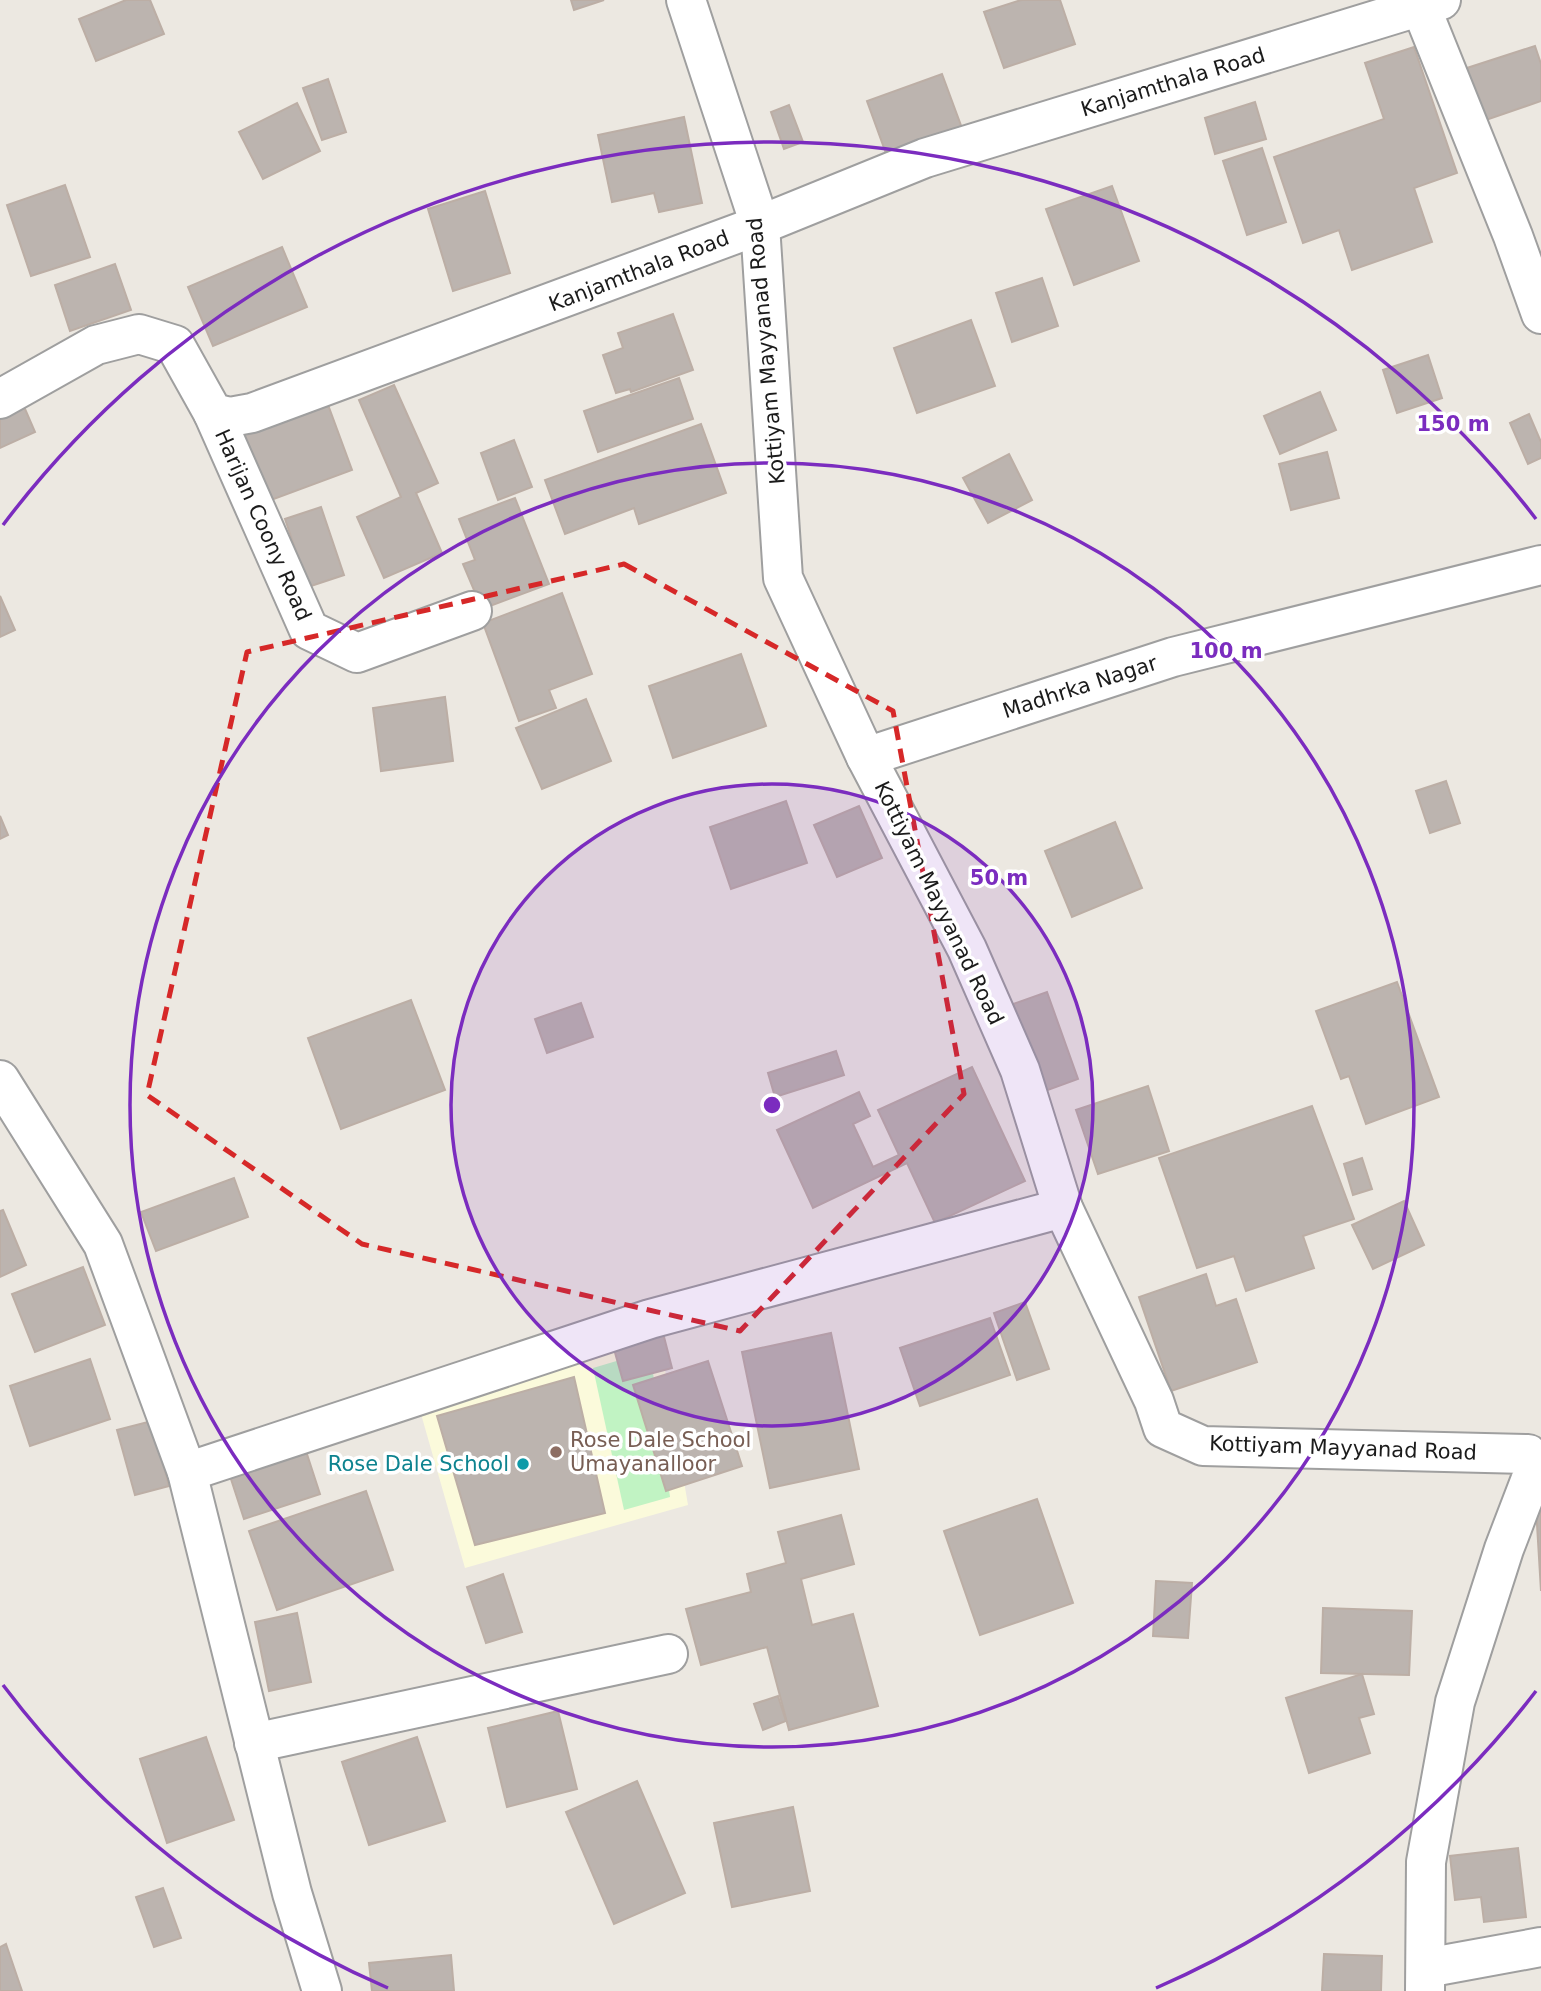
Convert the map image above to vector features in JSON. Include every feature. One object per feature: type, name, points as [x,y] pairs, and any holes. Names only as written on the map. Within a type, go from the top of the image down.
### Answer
[{"type":"street","name":"Kottiyam Mayyanad Road","points":[[686,0],[760,225],[783,578],[866,757],[967,949],[1020,1070],[1063,1208],[1163,1428],[1203,1446],[1535,1447],[1535,1468],[1504,1549],[1455,1702],[1426,1863],[1425,1980]]},
{"type":"street","name":"Kanjamthala Road","points":[[213,413],[230,417],[282,404],[760,225],[925,158],[1427,2]]},
{"type":"street","points":[[1427,2],[1541,314]]},
{"type":"street","points":[[0,399],[96,345],[139,334],[175,345],[213,413]]},
{"type":"street","name":"Harijan Coony Road","points":[[213,413],[309,630],[357,653],[472,611]]},
{"type":"street","name":"Madhrka Nagar","points":[[866,757],[1173,657],[1541,565]]},
{"type":"street","points":[[0,1080],[103,1244],[187,1472],[292,1892],[322,1991]]},
{"type":"street","points":[[187,1472],[650,1319],[1063,1208]]},
{"type":"street","points":[[254,1743],[668,1654]]},
{"type":"street","points":[[1425,1980],[1541,1947]]},
{"type":"highlighted area","points":[[624,564],[893,711],[964,1094],[740,1331],[362,1244],[147,1095],[247,652]]},
{"type":"shaded area","name":"Rose Dale School Umayanalloor","points":[[659,1334],[688,1505],[465,1568],[417,1400]]},
{"type":"green space","points":[[650,1351],[670,1497],[624,1510],[593,1368]]},
{"type":"building","points":[[126,0],[150,0],[164,34],[96,61],[79,19]]},
{"type":"building","points":[[571,0],[604,0],[574,10]]},
{"type":"building","points":[[1021,0],[1060,0],[1075,44],[1004,68],[984,12]]},
{"type":"building","points":[[1535,46],[1541,64],[1541,101],[1483,121],[1464,69]]},
{"type":"building","points":[[1414,47],[1457,173],[1414,188],[1432,242],[1352,270],[1339,230],[1303,243],[1274,157],[1384,119],[1365,63]]},
{"type":"building","points":[[942,74],[963,131],[888,159],[867,101]]},
{"type":"building","points":[[328,79],[346,132],[322,140],[303,88]]},
{"type":"building","points":[[1255,102],[1266,139],[1215,154],[1205,118]]},
{"type":"building","points":[[297,103],[320,151],[263,179],[239,132]]},
{"type":"building","points":[[789,105],[803,142],[784,149],[771,112]]},
{"type":"building","points":[[684,117],[702,203],[659,212],[654,193],[612,202],[598,135]]},
{"type":"building","points":[[1262,148],[1286,222],[1247,235],[1223,161]]},
{"type":"building","points":[[65,185],[90,257],[31,276],[7,205]]},
{"type":"building","points":[[1112,186],[1139,261],[1074,285],[1046,209]]},
{"type":"building","points":[[485,191],[510,273],[453,291],[428,209]]},
{"type":"building","points":[[282,247],[307,307],[213,346],[188,287]]},
{"type":"building","points":[[115,264],[131,310],[70,331],[55,285]]},
{"type":"building","points":[[1042,278],[1058,326],[1012,342],[996,293]]},
{"type":"building","points":[[673,314],[693,370],[631,392],[630,389],[616,393],[603,355],[623,348],[618,333]]},
{"type":"building","points":[[971,320],[995,386],[917,413],[894,348]]},
{"type":"building","points":[[1428,355],[1442,398],[1397,413],[1383,370]]},
{"type":"building","points":[[679,378],[693,419],[598,452],[584,411]]},
{"type":"building","points":[[394,385],[438,483],[416,493],[442,553],[384,578],[357,517],[401,497],[359,400]]},
{"type":"building","points":[[1320,392],[1336,430],[1280,454],[1264,416]]},
{"type":"building","points":[[22,402],[35,432],[0,448],[0,412]]},
{"type":"building","points":[[327,402],[352,470],[263,503],[238,434]]},
{"type":"building","points":[[1529,414],[1541,442],[1541,458],[1528,464],[1510,423]]},
{"type":"building","points":[[701,424],[726,493],[639,524],[634,508],[565,534],[545,480]]},
{"type":"building","points":[[514,440],[532,487],[498,500],[481,453]]},
{"type":"building","points":[[1327,452],[1339,498],[1291,510],[1279,464]]},
{"type":"building","points":[[1009,454],[1032,500],[988,523],[963,478]]},
{"type":"building","points":[[515,498],[549,584],[482,609],[463,564],[475,560],[459,519]]},
{"type":"building","points":[[321,507],[344,575],[308,587],[285,519]]},
{"type":"building","points":[[562,593],[592,674],[549,690],[556,708],[519,721],[483,623]]},
{"type":"building","points":[[0,596],[15,630],[0,637]]},
{"type":"building","points":[[741,654],[766,726],[673,758],[649,686]]},
{"type":"building","points":[[445,697],[453,761],[381,771],[373,708]]},
{"type":"building","points":[[586,699],[611,761],[542,789],[516,728]]},
{"type":"building","points":[[1446,781],[1460,823],[1430,833],[1416,791]]},
{"type":"building","points":[[786,801],[807,863],[731,889],[710,827]]},
{"type":"building","points":[[859,806],[882,858],[837,877],[814,825]]},
{"type":"building","points":[[0,816],[8,835],[0,839]]},
{"type":"building","points":[[1115,822],[1142,888],[1072,917],[1045,851]]},
{"type":"building","points":[[1397,982],[1439,1097],[1366,1124],[1349,1076],[1341,1079],[1316,1011]]},
{"type":"building","points":[[1047,992],[1078,1079],[1045,1091],[1013,1004]]},
{"type":"building","points":[[411,1000],[445,1090],[341,1129],[308,1038]]},
{"type":"building","points":[[581,1003],[593,1037],[547,1053],[535,1019]]},
{"type":"building","points":[[836,1051],[844,1075],[775,1097],[768,1073]]},
{"type":"building","points":[[972,1067],[1025,1181],[935,1223],[907,1163],[813,1208],[777,1130],[859,1092],[870,1116],[853,1124],[873,1167],[899,1155],[878,1110]]},
{"type":"building","points":[[1148,1086],[1169,1151],[1098,1174],[1076,1110]]},
{"type":"building","points":[[1312,1106],[1354,1219],[1303,1236],[1314,1268],[1246,1291],[1234,1256],[1197,1268],[1159,1158]]},
{"type":"building","points":[[1362,1158],[1372,1189],[1353,1195],[1344,1164]]},
{"type":"building","points":[[234,1178],[248,1217],[156,1251],[141,1212]]},
{"type":"building","points":[[1404,1201],[1424,1245],[1373,1269],[1352,1225]]},
{"type":"building","points":[[3,1210],[26,1265],[0,1277],[0,1211]]},
{"type":"building","points":[[83,1267],[105,1325],[35,1352],[12,1294]]},
{"type":"building","points":[[1206,1274],[1216,1306],[1236,1299],[1257,1362],[1171,1391],[1139,1297]]},
{"type":"building","points":[[1025,1302],[1049,1369],[1017,1380],[994,1313]]},
{"type":"building","points":[[990,1318],[1010,1375],[920,1406],[900,1348]]},
{"type":"building","points":[[662,1329],[672,1368],[623,1381],[612,1342]]},
{"type":"building","points":[[831,1333],[859,1469],[770,1488],[742,1352]]},
{"type":"building","points":[[90,1359],[110,1419],[30,1446],[10,1386]]},
{"type":"building","points":[[708,1361],[742,1466],[666,1491],[633,1385]]},
{"type":"building","name":"Rose Dale School","points":[[574,1377],[605,1513],[475,1545],[437,1416]]},
{"type":"building","points":[[152,1421],[169,1486],[135,1495],[117,1430]]},
{"type":"building","points":[[305,1448],[320,1494],[244,1519],[229,1473]]},
{"type":"building","points":[[366,1491],[393,1570],[277,1610],[249,1531]]},
{"type":"building","points":[[1535,1491],[1541,1491],[1541,1591]]},
{"type":"building","points":[[1037,1499],[1073,1603],[980,1635],[944,1531]]},
{"type":"building","points":[[841,1515],[854,1564],[801,1579],[812,1625],[853,1614],[878,1706],[789,1730],[767,1647],[701,1665],[686,1609],[751,1592],[747,1574],[786,1563],[778,1532]]},
{"type":"building","points":[[503,1574],[522,1632],[486,1643],[467,1587]]},
{"type":"building","points":[[1156,1581],[1192,1583],[1188,1638],[1153,1636]]},
{"type":"building","points":[[1323,1608],[1412,1611],[1409,1675],[1321,1673]]},
{"type":"building","points":[[297,1613],[311,1682],[269,1691],[255,1622]]},
{"type":"building","points":[[1362,1674],[1374,1714],[1359,1718],[1370,1753],[1309,1773],[1286,1698]]},
{"type":"building","points":[[778,1696],[786,1721],[763,1730],[754,1704]]},
{"type":"building","points":[[558,1711],[577,1789],[507,1807],[488,1728]]},
{"type":"building","points":[[206,1737],[234,1820],[167,1843],[140,1759]]},
{"type":"building","points":[[417,1737],[445,1821],[369,1845],[342,1762]]},
{"type":"building","points":[[637,1781],[685,1893],[614,1924],[566,1812]]},
{"type":"building","points":[[793,1807],[810,1891],[732,1907],[714,1823]]},
{"type":"building","points":[[1518,1848],[1526,1917],[1484,1922],[1481,1897],[1455,1900],[1450,1856]]},
{"type":"building","points":[[163,1888],[181,1938],[154,1947],[136,1897]]},
{"type":"building","points":[[6,1944],[22,1991],[0,1991],[0,1947]]},
{"type":"building","points":[[1324,1954],[1382,1956],[1381,1991],[1322,1991]]},
{"type":"building","points":[[451,1955],[454,1991],[372,1991],[369,1963]]},
{"type":"place","name":"Rose Dale School Umayanalloor","points":[[556,1452]]},
{"type":"place","name":"Rose Dale School","points":[[523,1464]]}]
